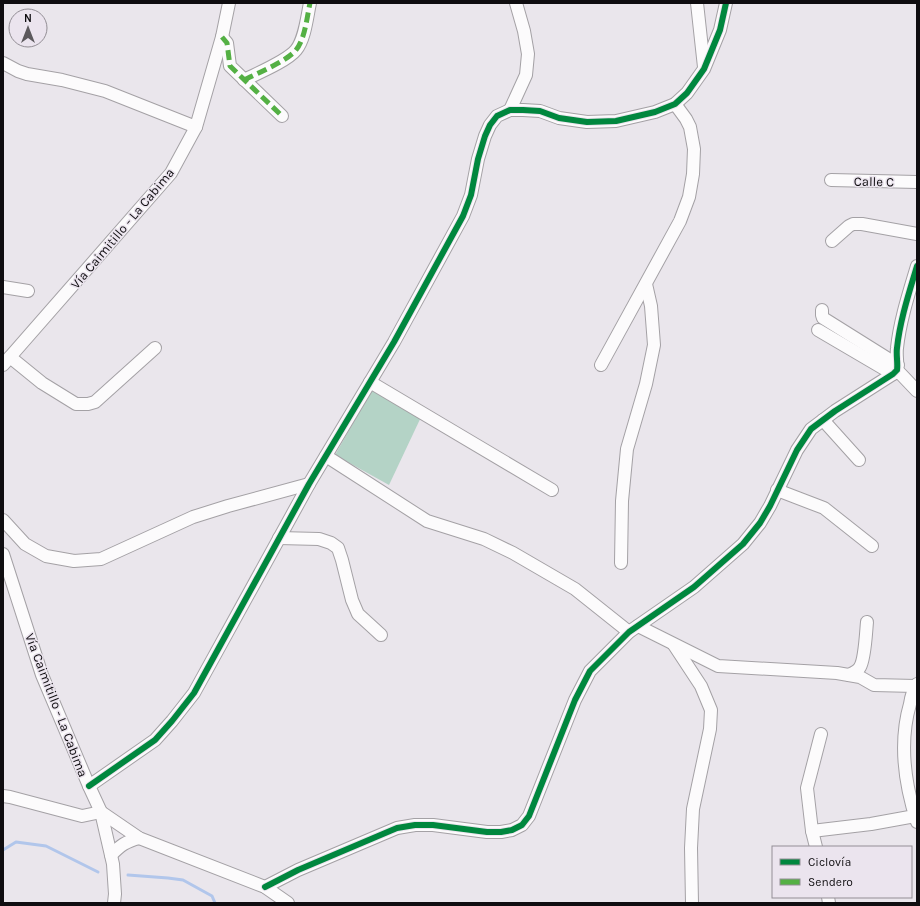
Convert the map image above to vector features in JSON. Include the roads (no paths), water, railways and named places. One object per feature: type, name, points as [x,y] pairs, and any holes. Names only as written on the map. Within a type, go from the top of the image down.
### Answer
[{"type":"street","name":"Vía Caimitillo - La Cabima","points":[[7,361],[171,173],[196,127],[222,37],[229,3]]},
{"type":"street","points":[[244,80],[288,57],[296,50],[302,38],[310,3]]},
{"type":"street","points":[[510,110],[526,75],[528,54],[524,31],[516,3]]},
{"type":"street","points":[[697,3],[704,69]]},
{"type":"street","points":[[89,786],[155,740],[194,693],[279,538],[394,342],[463,216],[471,194],[478,159],[485,136],[490,125],[497,116],[510,110],[523,110],[540,111],[559,118],[587,122],[616,121],[656,112],[675,104],[688,93],[704,69],[720,30],[726,3]]},
{"type":"street","points":[[222,37],[226,44],[230,66],[282,116]]},
{"type":"street","points":[[3,63],[18,71],[28,74],[62,80],[105,92],[196,127]]},
{"type":"street","points":[[602,365],[680,221],[689,197],[693,174],[694,149],[690,127],[675,104]]},
{"type":"street","name":"Calle C","points":[[831,180],[917,182]]},
{"type":"street","points":[[832,241],[853,224],[862,224],[917,234]]},
{"type":"street","points":[[896,370],[898,338],[907,298],[917,266]]},
{"type":"street","points":[[621,563],[622,501],[627,449],[646,384],[654,345],[651,306],[646,284]]},
{"type":"street","points":[[3,287],[28,291]]},
{"type":"street","points":[[907,298],[917,306]]},
{"type":"street","points":[[822,310],[823,318],[896,370],[917,391]]},
{"type":"street","points":[[818,330],[896,370]]},
{"type":"street","points":[[7,361],[76,404],[88,404],[95,402],[155,348]]},
{"type":"street","points":[[265,887],[298,870],[397,828],[415,825],[433,825],[501,832],[512,830],[522,825],[529,816],[575,700],[590,671],[634,629],[694,588],[743,544],[760,523],[797,450],[811,429],[896,370]]},
{"type":"street","points":[[370,382],[552,490]]},
{"type":"street","points":[[823,420],[859,460]]},
{"type":"street","points":[[326,456],[427,521],[484,539],[513,553],[575,589],[634,629],[673,644],[718,666],[837,673],[860,677],[874,685],[916,685],[912,694],[906,718],[904,748],[907,787],[916,819],[812,831]]},
{"type":"street","points":[[3,520],[25,544],[46,556],[74,561],[101,558],[193,517],[310,484]]},
{"type":"street","points":[[777,490],[824,508],[872,546]]},
{"type":"street","points":[[279,538],[319,539],[331,542],[338,548],[352,600],[358,614],[381,635]]},
{"type":"street","name":"Vía Caimitillo - La Cabima","points":[[3,554],[42,675],[101,812],[112,859],[114,899]]},
{"type":"street","points":[[850,675],[860,667],[863,658],[867,622]]},
{"type":"street","points":[[673,644],[700,686],[711,710],[710,729],[693,809],[691,848],[692,903]]},
{"type":"street","points":[[816,846],[812,831],[807,788],[820,734]]},
{"type":"street","points":[[3,796],[82,816],[101,812],[139,838],[265,887],[288,903]]},
{"type":"street","points":[[112,859],[120,846],[139,838]]},
{"type":"waterway","points":[[3,850],[16,842],[46,846],[98,872]]},
{"type":"waterway","points":[[128,875],[183,880],[212,896],[215,903]]}]
